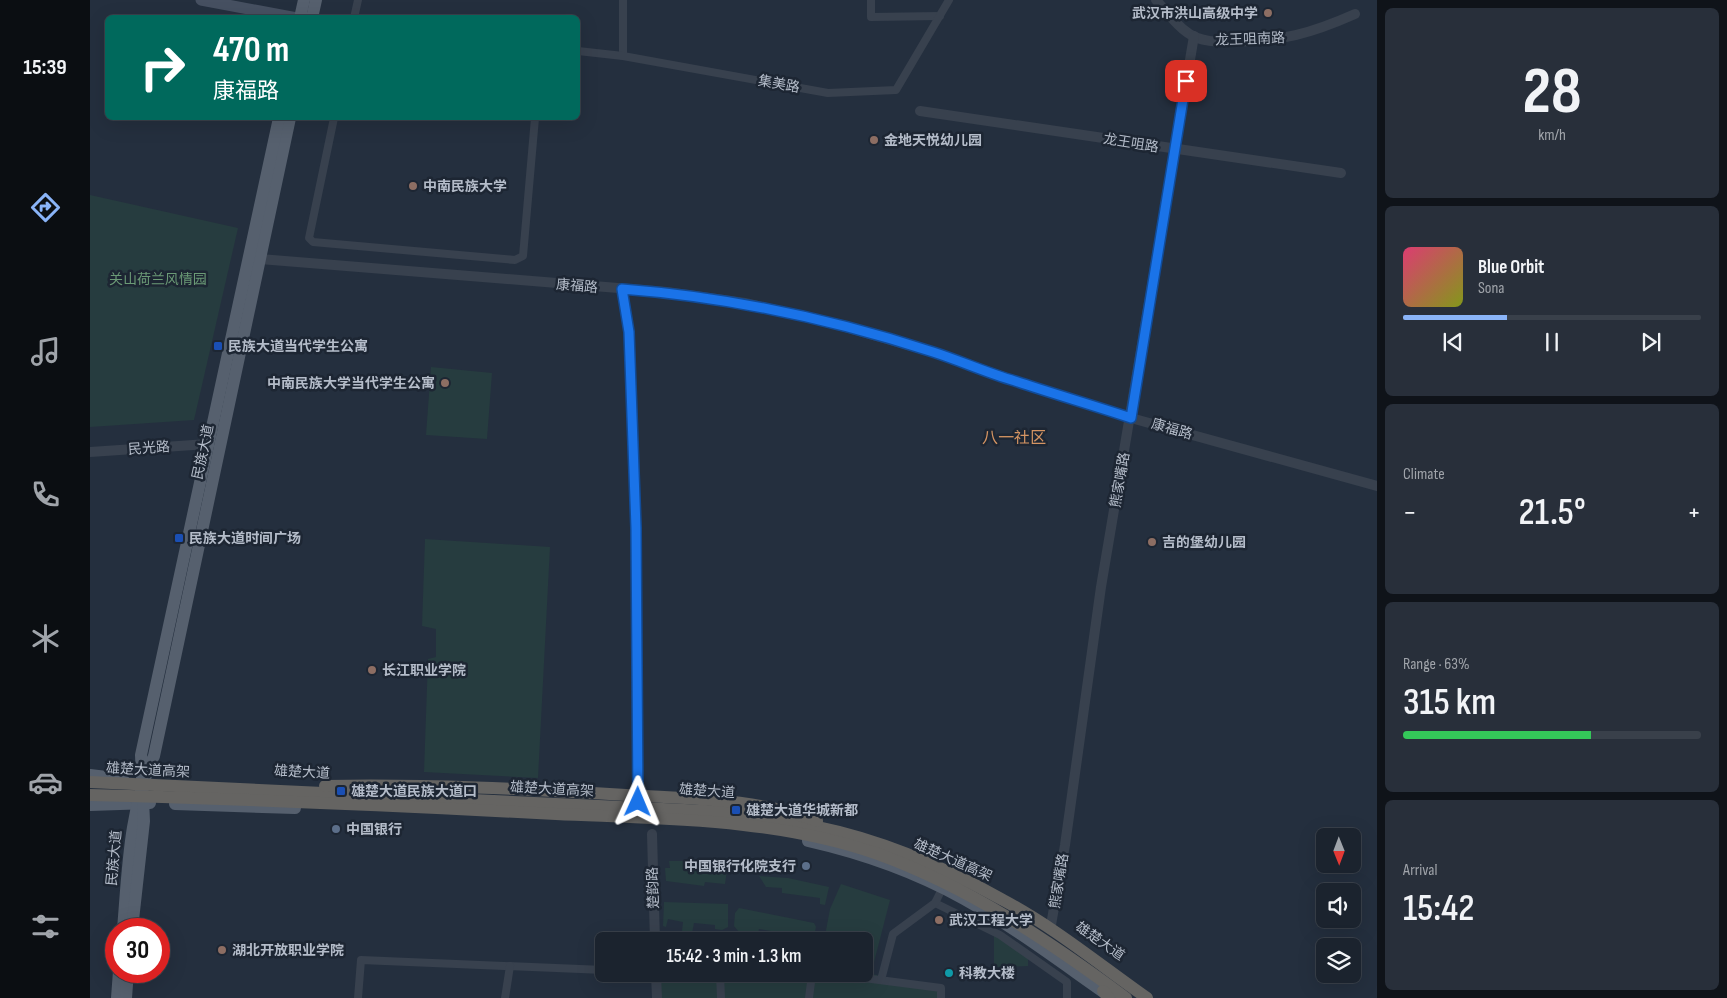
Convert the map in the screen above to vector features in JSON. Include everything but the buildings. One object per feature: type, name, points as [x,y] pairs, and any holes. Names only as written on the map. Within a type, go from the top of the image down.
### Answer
[{"type":"highway","name":"雄楚大道高架","points":[[90,782],[727,812],[817,827],[868,842],[936,866],[1004,900],[1056,933],[1147,998]]},
{"type":"highway","points":[[286,786],[421,786],[528,789],[759,805],[804,816],[868,842]]},
{"type":"highway","name":"雄楚大道高架","points":[[90,795],[231,799],[724,822],[821,838],[877,854],[920,871],[993,908],[1049,942],[1126,998]]},
{"type":"main road","points":[[201,0],[283,15]]},
{"type":"main road","points":[[300,15],[304,0]]},
{"type":"main road","points":[[313,15],[316,0]]},
{"type":"main road","name":"民族大道","points":[[133,918],[144,821],[140,755],[279,120]]},
{"type":"main road","name":"民族大道","points":[[124,918],[133,819],[154,756],[290,120]]},
{"type":"main road","name":"雄楚大道","points":[[90,775],[142,792],[436,813],[736,828],[769,832],[821,844],[884,864],[954,894],[1030,939],[1108,996]]},
{"type":"main road","name":"雄楚大道","points":[[90,805],[142,792],[286,786],[730,807],[778,814],[850,830],[919,852],[965,874],[1051,925],[1154,998]]},
{"type":"main road","points":[[954,894],[948,890],[947,882],[956,873],[965,874]]},
{"type":"main road","points":[[117,998],[118,983]]},
{"type":"main road","points":[[126,998],[127,983]]},
{"type":"street","points":[[355,15],[358,0]]},
{"type":"street","points":[[623,0],[623,56]]},
{"type":"street","points":[[871,0],[871,17],[940,16],[949,0]]},
{"type":"street","name":"龙王咀南路","points":[[1156,0],[1187,32],[1194,36],[1222,42],[1278,40],[1312,31],[1355,14]]},
{"type":"street","name":"集美路","points":[[580,51],[623,56],[828,93],[896,90],[940,16]]},
{"type":"street","name":"熊家嘴路","points":[[1051,925],[1066,836],[1101,587],[1194,36]]},
{"type":"street","name":"龙王咀路","points":[[920,111],[1174,150],[1341,173]]},
{"type":"street","points":[[334,120],[309,238],[313,242],[519,260],[523,256],[535,120]]},
{"type":"street","name":"康福路","points":[[260,259],[667,292],[745,303],[824,322],[932,352],[1131,418],[1377,486]]},
{"type":"street","points":[[622,289],[629,332],[637,557],[638,802]]},
{"type":"street","name":"民光路","points":[[90,452],[208,444]]},
{"type":"street","name":"楚韵路","points":[[652,834],[655,932]]},
{"type":"street","points":[[882,980],[893,934],[935,903],[940,893]]},
{"type":"street","points":[[935,903],[1000,935],[1067,982],[1068,998]]},
{"type":"street","points":[[358,998],[361,960],[595,970]]},
{"type":"street","points":[[505,998],[510,966]]},
{"type":"street","points":[[873,979],[941,988],[942,998]]},
{"type":"street","points":[[656,982],[657,998]]},
{"type":"street","points":[[720,982],[721,998]]},
{"type":"street","points":[[809,998],[811,982]]},
{"type":"green space","name":"关山荷兰风情园","points":[[90,195],[238,228],[194,420],[90,427]]},
{"type":"green space","points":[[431,367],[492,373],[487,439],[426,435]]},
{"type":"green space","points":[[425,539],[550,547],[538,778],[424,772],[428,659],[436,657],[436,629],[422,626]]},
{"type":"green space","points":[[669,861],[724,861],[728,863],[725,884],[705,882],[704,886],[666,881],[665,868],[670,868]]},
{"type":"green space","points":[[759,876],[788,878],[829,887],[825,905],[820,904],[820,898],[782,893],[782,888],[766,887]]},
{"type":"green space","points":[[841,884],[890,900],[873,966],[873,932],[826,932],[830,909]]},
{"type":"green space","points":[[664,902],[728,904],[728,927],[722,930],[715,929],[715,925],[694,923],[692,932],[682,931],[683,922],[668,919],[666,927],[663,926]]},
{"type":"green space","points":[[739,908],[814,923],[816,927],[815,932],[777,932],[759,929],[758,932],[739,932],[734,926],[735,913]]},
{"type":"green space","points":[[994,935],[1028,957],[1028,966],[997,967],[994,964]]},
{"type":"green space","points":[[873,974],[877,975],[882,980],[941,988],[941,998],[661,998],[660,982],[873,982]]},
{"type":"place","name":"武汉市洪山高级中学","points":[[1268,13]]},
{"type":"place","name":"金地天悦幼儿园","points":[[874,140]]},
{"type":"place","name":"中南民族大学","points":[[413,186]]},
{"type":"place","name":"民族大道当代学生公寓","points":[[218,346]]},
{"type":"place","name":"中南民族大学当代学生公寓","points":[[445,383]]},
{"type":"place","name":"民族大道时间广场","points":[[179,538]]},
{"type":"place","name":"吉的堡幼儿园","points":[[1152,542]]},
{"type":"place","name":"长江职业学院","points":[[372,670]]},
{"type":"place","name":"雄楚大道民族大道口","points":[[341,791]]},
{"type":"place","name":"雄楚大道华城新都","points":[[736,810]]},
{"type":"place","name":"中国银行","points":[[336,829]]},
{"type":"place","name":"中国银行化院支行","points":[[806,866]]},
{"type":"place","name":"武汉工程大学","points":[[939,920]]},
{"type":"place","name":"湖北开放职业学院","points":[[222,950]]},
{"type":"place","name":"科教大楼","points":[[949,973]]},
{"type":"district","name":"八一社区","points":[[1014,438]]},
{"type":"route","points":[[638,802],[636,528],[629,332],[622,289],[667,292],[745,303],[824,322],[932,352],[1131,418],[1186,81]]}]
